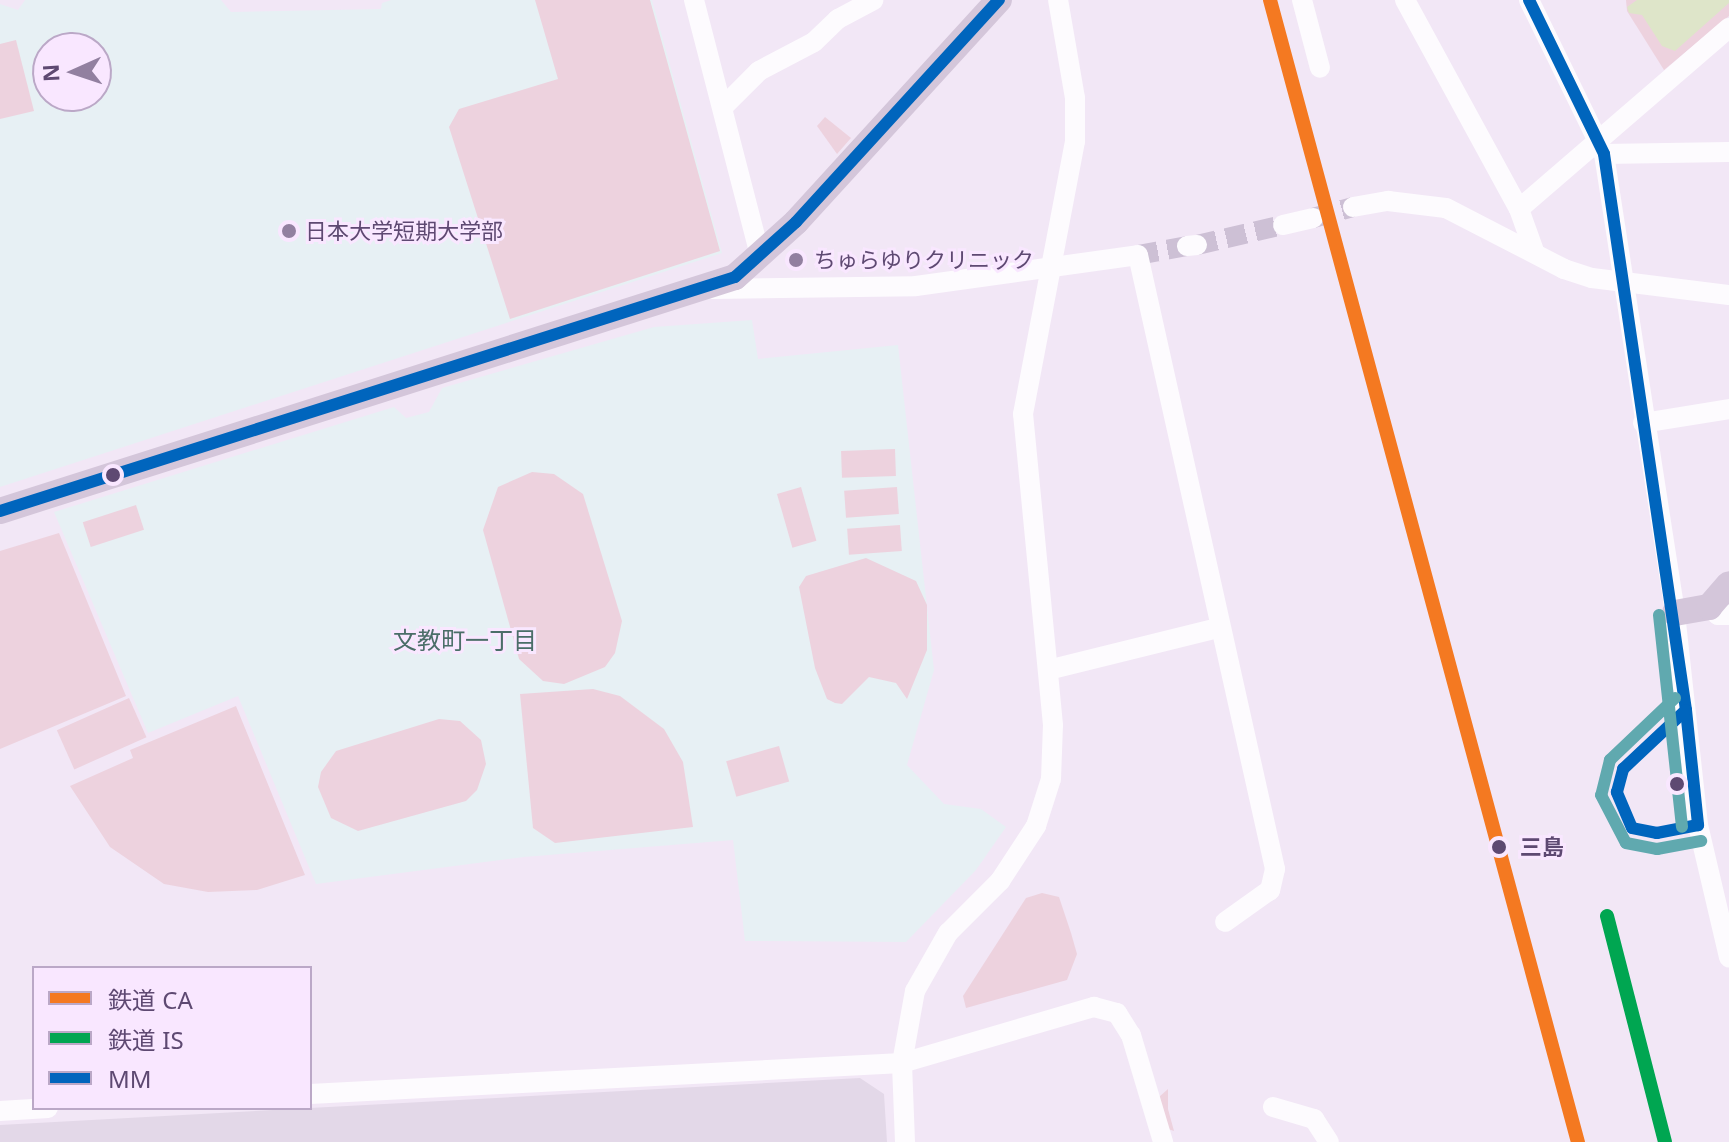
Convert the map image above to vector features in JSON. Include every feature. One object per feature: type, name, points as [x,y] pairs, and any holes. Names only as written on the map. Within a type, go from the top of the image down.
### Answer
[{"type":"main road","points":[[0,511],[735,277],[760,256],[999,0]]},
{"type":"main road","points":[[1675,613],[1719,611],[1729,584]]},
{"type":"street","points":[[694,0],[760,256]]},
{"type":"street","points":[[723,107],[759,71],[814,42],[844,14],[873,0]]},
{"type":"street","points":[[905,1142],[902,1063],[915,991],[932,957],[1000,881],[1036,826],[1051,779],[1048,670],[1023,458],[1023,414],[1075,141],[1075,98],[1058,0]]},
{"type":"street","points":[[1302,0],[1320,68]]},
{"type":"street","points":[[1405,0],[1519,209],[1534,251]]},
{"type":"street","points":[[1529,0],[1601,147],[1675,613],[1698,825],[1729,957]]},
{"type":"street","points":[[1519,209],[1601,147],[1729,28]]},
{"type":"street","points":[[1601,147],[1729,152]]},
{"type":"street","points":[[1353,207],[1388,201],[1446,208],[1564,269],[1623,285],[1729,295]]},
{"type":"street","points":[[1283,225],[1313,218]]},
{"type":"street","points":[[708,288],[916,286],[1138,255],[1218,628],[1275,869],[1270,890],[1225,922]]},
{"type":"street","points":[[1643,423],[1729,409]]},
{"type":"street","points":[[1048,670],[1218,628]]},
{"type":"street","points":[[312,1094],[902,1063],[1094,1007],[1117,1013],[1131,1035],[1163,1142]]},
{"type":"street","points":[[1273,1107],[1314,1119],[1329,1142]]},
{"type":"street","points":[[0,1111],[32,1109]]},
{"type":"shaded area","points":[[25,0],[221,0],[231,12],[381,9],[382,3],[391,0],[652,0],[722,253],[0,487],[0,4],[18,10]]},
{"type":"shaded area","points":[[535,0],[650,0],[720,251],[510,319],[449,127],[459,109],[558,79]]},
{"type":"shaded area","points":[[1626,0],[1729,0],[1729,16],[1664,70],[1627,11]]},
{"type":"shaded area","points":[[1637,0],[1729,0],[1729,3],[1675,51],[1662,46],[1642,15],[1629,13],[1627,7]]},
{"type":"shaded area","points":[[16,40],[32,111],[0,119],[0,44]]},
{"type":"shaded area","points":[[825,117],[851,138],[837,154],[817,126]]},
{"type":"shaded area","points":[[752,320],[758,359],[898,345],[934,670],[907,765],[944,804],[981,809],[1006,827],[976,870],[906,942],[745,941],[733,840],[524,857],[316,884],[238,696],[148,733],[54,512],[394,407],[406,418],[429,412],[442,388],[654,327]]},
{"type":"shaded area","points":[[895,449],[896,476],[842,478],[841,451]]},
{"type":"shaded area","points":[[532,472],[554,474],[583,494],[622,621],[615,653],[605,667],[564,684],[543,681],[519,659],[483,530],[498,487]]},
{"type":"shaded area","points":[[801,487],[816,541],[792,548],[777,494]]},
{"type":"shaded area","points":[[897,487],[899,514],[846,518],[844,491]]},
{"type":"shaded area","points":[[136,505],[144,530],[91,547],[83,522]]},
{"type":"shaded area","points":[[900,525],[902,551],[849,555],[847,529]]},
{"type":"shaded area","points":[[59,533],[126,696],[0,749],[0,551]]},
{"type":"shaded area","points":[[866,558],[916,581],[927,605],[927,650],[907,699],[896,683],[869,677],[842,704],[835,703],[827,699],[815,668],[799,587],[806,576]]},
{"type":"shaded area","points":[[593,689],[620,696],[664,729],[683,762],[693,827],[555,843],[533,828],[520,694]]},
{"type":"shaded area","points":[[129,698],[146,737],[74,769],[57,730]]},
{"type":"shaded area","points":[[236,706],[305,875],[257,890],[208,892],[164,884],[110,847],[70,786],[133,758],[130,750]]},
{"type":"shaded area","points":[[439,719],[460,721],[481,740],[486,764],[477,790],[466,801],[358,831],[331,818],[318,787],[321,772],[336,751]]},
{"type":"shaded area","points":[[779,746],[789,782],[736,797],[726,761]]},
{"type":"shaded area","points":[[1042,893],[1059,897],[1071,933],[1077,954],[1067,980],[966,1008],[963,996],[1026,898]]},
{"type":"shaded area","points":[[860,1078],[884,1094],[887,1142],[0,1142],[0,1125]]},
{"type":"shaded area","points":[[1168,1089],[1168,1109],[1174,1131],[1168,1129],[1159,1097]]},
{"type":"tunnel","points":[[1313,218],[1353,207]]},
{"type":"tunnel","points":[[1197,245],[1283,225]]},
{"type":"tunnel","points":[[1138,255],[1187,246]]},
{"type":"rail line","name":"CA","points":[[1270,0],[1578,1142]]},
{"type":"rail line","name":"IS","points":[[1607,916],[1665,1142]]},
{"type":"transit line","name":"MM","points":[[0,511],[735,277],[796,222],[999,0]]},
{"type":"transit line","name":"MM","points":[[1529,0],[1604,154],[1686,710]]},
{"type":"transit line","points":[[1659,615],[1682,827]]},
{"type":"transit line","points":[[1675,698],[1610,760],[1601,795],[1626,843],[1657,849],[1701,841]]},
{"type":"transit line","name":"MM","points":[[1686,710],[1698,825],[1657,833],[1632,828],[1617,792],[1623,769],[1686,710]]},
{"type":"place","name":"日本大学短期大学部","points":[[289,231]]},
{"type":"place","name":"ちゅらゆりクリニック","points":[[796,260]]},
{"type":"place","name":"三島","points":[[1499,847]]},
{"type":"district","name":"文教町一丁目","points":[[465,640]]}]
